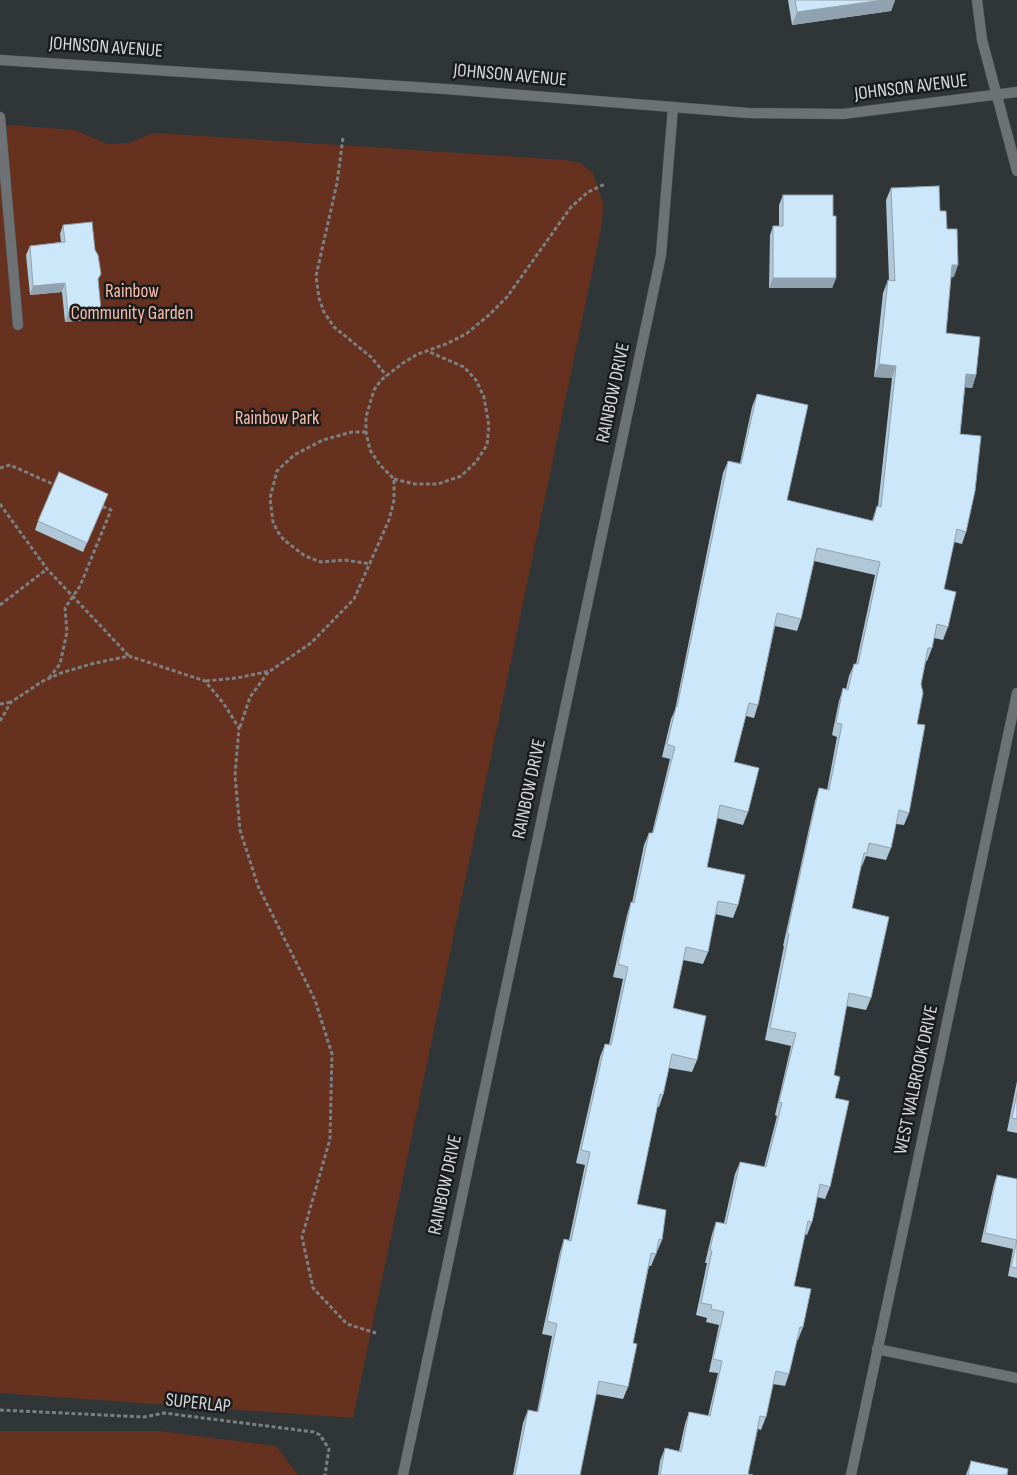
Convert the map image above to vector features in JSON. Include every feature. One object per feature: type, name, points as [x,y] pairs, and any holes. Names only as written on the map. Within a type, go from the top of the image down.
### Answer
[{"type":"street","points":[[977,0],[982,40],[1017,171]]},
{"type":"street","name":"JOHNSON AVENUE","points":[[0,60],[446,89],[748,113],[843,114],[1017,92]]},
{"type":"street","name":"RAINBOW DRIVE","points":[[403,1475],[661,255],[673,107]]},
{"type":"street","points":[[0,117],[18,325]]},
{"type":"street","name":"WEST WALBROOK DRIVE","points":[[851,1475],[1017,693]]},
{"type":"street","points":[[877,1349],[1017,1378]]},
{"type":"path","points":[[343,138],[337,183],[316,276],[319,298],[324,312],[334,327],[370,357],[387,376]]},
{"type":"path","points":[[427,351],[464,367],[476,380],[484,397],[489,426],[487,445],[476,462],[461,476],[438,484],[415,484],[394,479],[380,465],[370,450],[366,432],[366,417],[374,390],[403,363],[418,354],[466,334],[489,315],[506,297],[572,207],[588,192],[605,184]]},
{"type":"path","points":[[366,432],[352,432],[323,440],[294,456],[277,471],[270,498],[273,522],[278,532],[284,540],[305,556],[321,562],[345,560],[371,564]]},
{"type":"path","points":[[0,468],[10,465],[60,488]]},
{"type":"path","points":[[376,1333],[347,1324],[313,1288],[302,1237],[330,1139],[332,1054],[315,1000],[258,886],[240,830],[235,775],[239,728],[250,697],[270,671],[311,643],[354,599],[389,520],[394,500],[394,479]]},
{"type":"path","points":[[47,679],[60,664],[67,632],[65,608],[80,586],[111,510],[94,503]]},
{"type":"path","points":[[0,507],[47,569],[129,656],[205,681],[237,678],[270,671]]},
{"type":"path","points":[[0,605],[47,569]]},
{"type":"path","points":[[0,704],[11,702],[47,679],[61,673],[129,656]]},
{"type":"path","points":[[205,681],[224,704],[239,728]]},
{"type":"path","points":[[0,722],[11,702]]},
{"type":"path","name":"SUPERLAP","points":[[0,1410],[144,1417],[164,1413],[314,1432],[320,1435],[328,1449],[325,1475]]},
{"type":"green space","name":"Rainbow Park","points":[[10,125],[74,130],[107,144],[129,143],[157,133],[565,160],[580,163],[593,173],[603,203],[602,224],[353,1418],[0,1393],[0,127]]},
{"type":"green space","points":[[0,1431],[158,1431],[276,1446],[298,1475],[0,1475]]},
{"type":"building","points":[[795,0],[883,0],[797,12]]},
{"type":"building","points":[[939,186],[940,211],[946,211],[947,229],[957,229],[958,265],[952,265],[946,333],[980,337],[976,375],[966,374],[960,434],[981,436],[975,491],[966,532],[957,529],[944,589],[956,592],[948,627],[937,624],[932,648],[928,648],[921,684],[923,693],[917,724],[925,725],[909,813],[899,810],[891,848],[869,843],[867,853],[864,853],[852,908],[889,917],[871,998],[849,993],[834,1075],[840,1077],[835,1098],[849,1101],[830,1187],[820,1184],[812,1222],[808,1221],[794,1286],[811,1289],[803,1327],[800,1327],[789,1374],[776,1371],[766,1417],[760,1416],[748,1474],[753,1475],[660,1475],[665,1448],[681,1452],[689,1412],[710,1416],[722,1361],[713,1359],[724,1312],[711,1309],[712,1305],[701,1303],[712,1251],[710,1250],[716,1222],[726,1224],[740,1162],[766,1167],[782,1103],[779,1102],[796,1033],[770,1028],[789,934],[787,933],[819,788],[829,790],[842,724],[836,723],[843,688],[848,690],[854,664],[858,664],[880,562],[817,548],[801,619],[777,613],[758,705],[749,703],[734,762],[759,768],[748,812],[720,805],[707,867],[745,875],[738,905],[718,901],[708,952],[686,947],[673,1008],[706,1016],[697,1060],[672,1054],[663,1095],[660,1094],[637,1204],[666,1210],[662,1240],[659,1239],[656,1254],[651,1253],[633,1343],[637,1344],[628,1387],[599,1381],[580,1475],[515,1475],[528,1410],[538,1412],[557,1324],[547,1321],[564,1239],[571,1241],[590,1152],[581,1150],[605,1044],[611,1045],[628,967],[618,964],[631,902],[634,903],[649,833],[653,833],[675,747],[667,744],[677,707],[728,461],[741,464],[757,394],[808,405],[787,500],[873,521],[877,506],[881,507],[896,366],[879,364],[888,280],[895,281],[891,188]]},
{"type":"building","points":[[783,195],[833,195],[833,216],[836,216],[836,278],[773,278],[773,226],[783,226]]},
{"type":"building","points":[[92,222],[95,250],[98,255],[101,274],[98,279],[101,310],[68,313],[65,283],[33,286],[30,246],[65,242],[63,225]]},
{"type":"building","points":[[59,472],[108,494],[87,543],[38,521]]},
{"type":"building","points":[[1017,1093],[1017,1119],[1012,1118]]},
{"type":"building","points":[[997,1175],[1017,1179],[1017,1240],[985,1233]]},
{"type":"building","points":[[1017,1240],[1017,1268],[1011,1267]]},
{"type":"building","points":[[971,1461],[1008,1469],[1007,1475],[968,1475]]},
{"type":"park label","name":"Rainbow Community Garden","points":[[132,303]]}]
